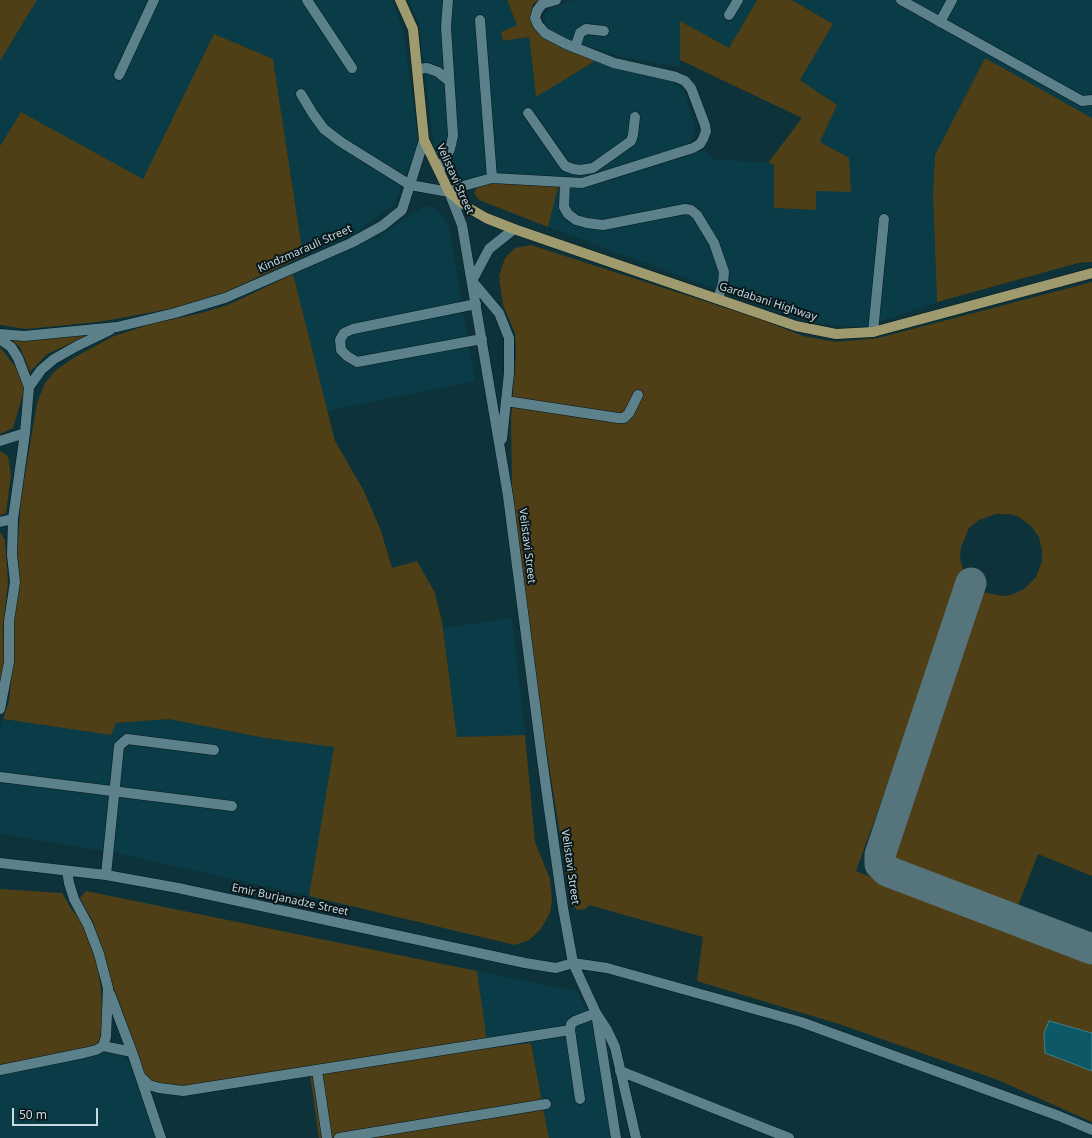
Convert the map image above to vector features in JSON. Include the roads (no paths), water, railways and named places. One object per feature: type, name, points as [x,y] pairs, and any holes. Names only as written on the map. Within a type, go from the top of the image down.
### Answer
[{"type":"main road","name":"Kindzmarauli Street","points":[[400,0],[413,29],[424,140]]},
{"type":"main road","name":"Velistavi Street","points":[[424,140],[450,192]]},
{"type":"main road","name":"Gardabani Highway","points":[[450,192],[467,207],[486,218],[514,229],[796,326],[836,334],[874,332],[1092,273]]},
{"type":"street","points":[[120,75],[154,0]]},
{"type":"street","points":[[307,0],[352,68]]},
{"type":"street","points":[[439,171],[450,149],[453,136],[448,80],[446,27],[448,0]]},
{"type":"street","points":[[301,94],[324,129],[340,142],[410,185],[450,192],[463,186],[492,178],[582,183],[693,148],[700,144],[706,131],[705,125],[691,88],[685,81],[676,77],[614,63],[575,48],[545,33],[538,25],[535,18],[537,11],[542,4],[556,0]]},
{"type":"street","points":[[729,16],[738,0]]},
{"type":"street","points":[[901,0],[1082,101],[1092,100]]},
{"type":"street","points":[[940,22],[952,0]]},
{"type":"street","points":[[480,20],[492,178]]},
{"type":"street","points":[[575,48],[580,33],[586,29],[604,31]]},
{"type":"street","points":[[418,70],[427,68],[438,72],[448,80]]},
{"type":"street","points":[[528,113],[565,166],[573,169],[594,168],[631,141],[635,117]]},
{"type":"street","name":"Kindzmarauli Street","points":[[0,334],[24,336],[117,327],[174,313],[225,298],[351,243],[382,226],[402,210],[424,140]]},
{"type":"street","points":[[610,157],[620,171]]},
{"type":"street","points":[[565,183],[564,207],[568,214],[576,220],[587,223],[603,226],[685,209],[691,210],[697,215],[714,243],[724,272],[723,283],[718,299]]},
{"type":"street","name":"Velistavi Street","points":[[450,192],[462,225],[508,496],[563,908],[573,963],[596,1013]]},
{"type":"street","points":[[874,332],[884,219]]},
{"type":"street","points":[[501,453],[509,373],[509,338],[499,313],[472,282],[489,249],[514,229]]},
{"type":"street","points":[[476,304],[353,329],[344,333],[340,340],[341,350],[357,362],[482,339]]},
{"type":"street","points":[[29,386],[41,370],[54,359],[117,327]]},
{"type":"street","points":[[0,339],[11,347],[18,358],[29,386],[25,433],[13,519],[12,555],[15,582],[9,620],[9,662],[0,709]]},
{"type":"street","points":[[506,401],[624,418],[638,395]]},
{"type":"street","points":[[0,441],[25,433]]},
{"type":"street","points":[[0,522],[13,519]]},
{"type":"street","points":[[106,875],[119,746],[127,739],[214,750]]},
{"type":"street","points":[[0,777],[232,806]]},
{"type":"street","name":"Emir Burjanadze Street","points":[[0,863],[106,875],[178,888],[525,963],[556,968],[573,963]]},
{"type":"street","points":[[68,871],[69,883],[74,899],[88,924],[108,988],[141,1077],[161,1138]]},
{"type":"street","points":[[573,963],[607,968],[801,1022],[1058,1116],[1092,1130]]},
{"type":"street","points":[[103,1046],[106,1031],[108,988]]},
{"type":"street","points":[[580,1099],[570,1030],[571,1024],[575,1020],[596,1013]]},
{"type":"street","points":[[596,1013],[607,1030],[614,1047],[636,1138]]},
{"type":"street","points":[[596,1013],[616,1138]]},
{"type":"street","points":[[141,1077],[149,1084],[159,1088],[170,1091],[183,1091],[570,1030]]},
{"type":"street","points":[[0,1070],[84,1053],[96,1050],[103,1046],[132,1052]]},
{"type":"street","points":[[317,1070],[327,1138]]},
{"type":"street","points":[[620,1071],[789,1138]]},
{"type":"street","points":[[339,1138],[546,1104]]}]
